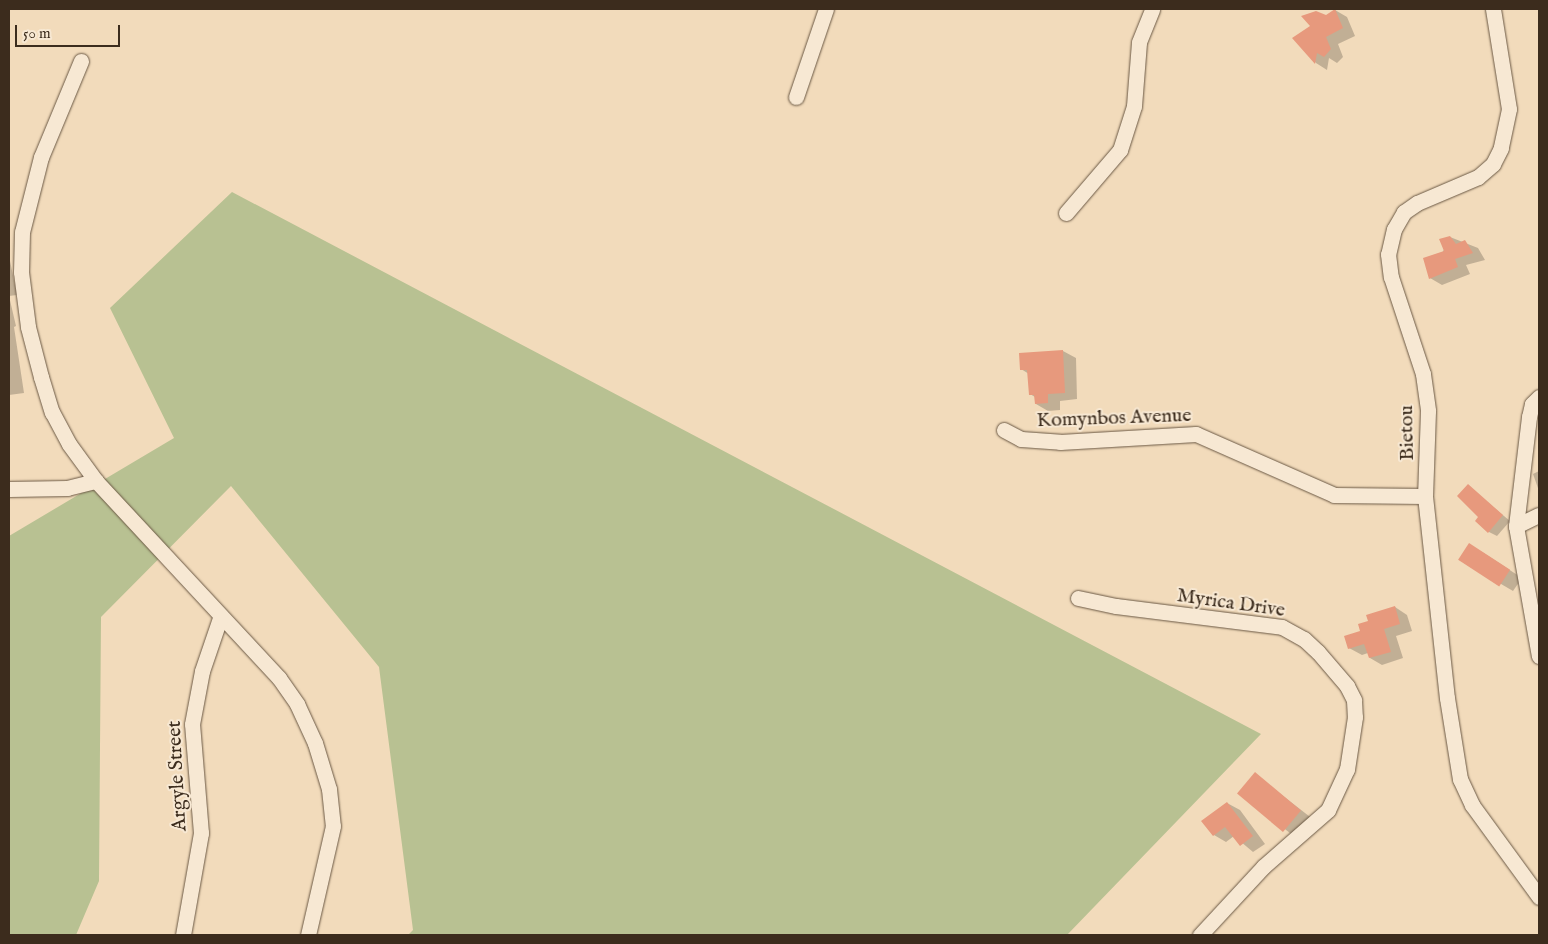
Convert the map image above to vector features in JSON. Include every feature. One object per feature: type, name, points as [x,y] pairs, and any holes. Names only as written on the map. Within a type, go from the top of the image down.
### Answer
[{"type":"street","points":[[796,97],[826,9]]},
{"type":"street","points":[[1066,213],[1120,150],[1134,106],[1139,42],[1152,9]]},
{"type":"street","name":"Bietou","points":[[1493,9],[1508,109],[1502,148],[1493,164],[1478,178],[1417,203],[1404,212],[1390,239],[1391,277],[1423,374],[1428,411],[1425,496],[1441,651],[1460,779],[1472,804],[1539,896]]},
{"type":"street","points":[[81,60],[31,188],[22,232],[21,272],[28,327],[52,412],[69,444],[96,481],[220,618],[279,678],[297,704],[315,743],[329,789],[333,826],[308,935]]},
{"type":"street","points":[[1539,397],[1532,404],[1528,424],[1516,526],[1539,656]]},
{"type":"street","name":"Komynbos Avenue","points":[[1004,430],[1026,440],[1060,442],[1196,434],[1235,449],[1329,494],[1425,496]]},
{"type":"street","points":[[9,488],[67,488],[96,481]]},
{"type":"street","points":[[1516,526],[1539,515]]},
{"type":"street","name":"Myrica Drive","points":[[1078,598],[1116,606],[1282,627],[1304,639],[1318,652],[1347,686],[1354,700],[1355,717],[1347,769],[1328,810],[1263,866],[1200,935]]},
{"type":"street","name":"Argyle Street","points":[[183,935],[201,833],[192,724],[202,671],[220,618]]},
{"type":"green space","points":[[232,192],[1261,734],[1067,935],[408,935],[413,930],[379,667],[231,486],[101,617],[99,881],[76,935],[9,935],[9,536],[174,438],[110,308]]},
{"type":"building","points":[[1335,9],[1343,28],[1326,37],[1331,49],[1324,57],[1317,53],[1315,64],[1292,38],[1310,26],[1301,16],[1316,11],[1326,15]]},
{"type":"building","points":[[1450,236],[1456,244],[1465,240],[1473,253],[1455,259],[1458,267],[1429,279],[1423,258],[1444,251],[1439,239]]},
{"type":"building","points":[[1063,350],[1065,393],[1048,394],[1048,403],[1035,404],[1034,395],[1029,395],[1027,370],[1020,370],[1019,353]]},
{"type":"building","points":[[1468,484],[1503,515],[1488,533],[1475,521],[1478,517],[1457,496]]},
{"type":"building","points":[[1469,543],[1510,570],[1499,586],[1458,560]]},
{"type":"building","points":[[1395,606],[1400,624],[1384,629],[1391,652],[1369,658],[1364,644],[1348,649],[1344,636],[1360,631],[1358,624],[1368,621],[1366,615]]},
{"type":"building","points":[[1255,772],[1301,811],[1283,832],[1237,793]]},
{"type":"building","points":[[1227,802],[1253,836],[1240,846],[1225,827],[1213,836],[1201,821]]}]
